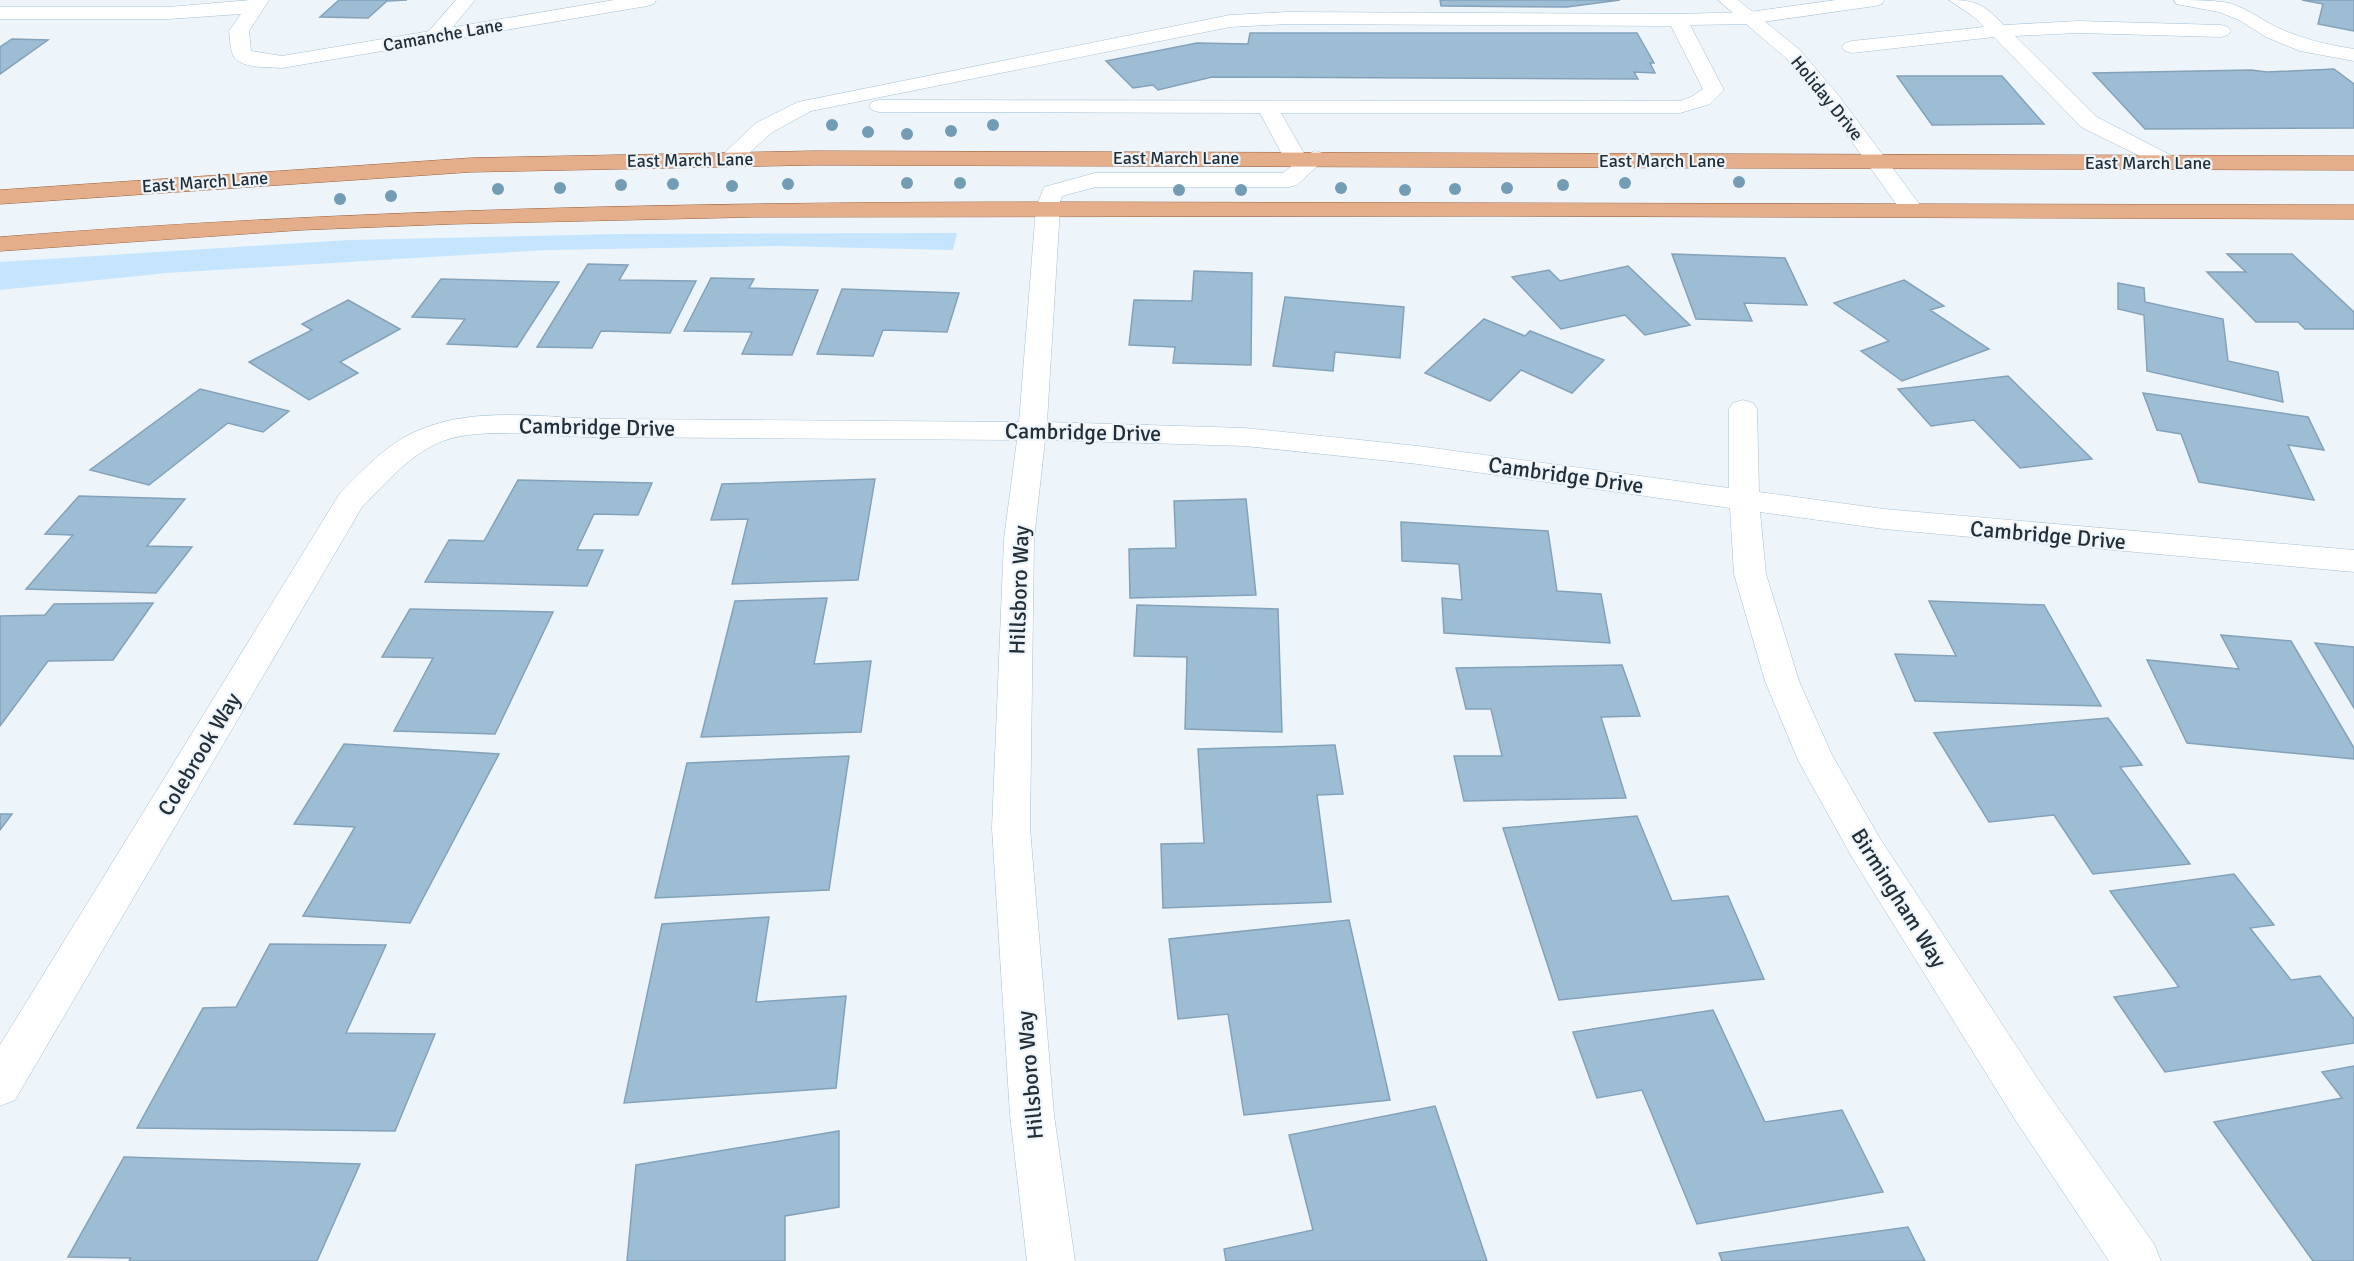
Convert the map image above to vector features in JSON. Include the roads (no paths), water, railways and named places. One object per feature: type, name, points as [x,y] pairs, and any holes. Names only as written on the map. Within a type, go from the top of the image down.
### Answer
[{"type":"main road","name":"East March Lane","points":[[0,197],[471,165],[729,159],[1305,158],[2354,163]]},
{"type":"main road","points":[[0,244],[115,233],[402,218],[685,211],[1048,208],[2354,212]]},
{"type":"street","points":[[435,36],[466,0]]},
{"type":"street","name":"Camanche Lane","points":[[258,3],[239,31],[242,54],[252,59],[282,62],[647,0]]},
{"type":"street","name":"Holiday Drive","points":[[1727,0],[1793,54],[1832,100],[1912,210]]},
{"type":"street","points":[[729,159],[757,132],[778,116],[805,105],[1230,21],[1287,18],[1678,20],[1749,18],[1875,0]]},
{"type":"street","points":[[1958,0],[1981,13],[2089,122],[2168,163]]},
{"type":"street","points":[[2183,0],[2223,7],[2246,16],[2273,33],[2307,47],[2354,56]]},
{"type":"street","points":[[0,13],[168,14],[258,3]]},
{"type":"street","points":[[805,105],[1680,107],[1698,103],[1708,97],[1713,90],[1678,20]]},
{"type":"street","points":[[1852,47],[1999,31],[2078,27],[2221,32]]},
{"type":"street","points":[[1048,208],[1053,192],[1095,180],[1289,180],[1305,158],[1267,107]]},
{"type":"street","name":"Hillsboro Way","points":[[1048,208],[1032,430],[1019,539],[1011,828],[1032,1115],[1051,1261]]},
{"type":"street","points":[[1743,409],[1744,499]]},
{"type":"street","name":"Cambridge Drive","points":[[419,440],[457,429],[491,425],[573,428],[1032,430],[1245,437],[1418,455],[1884,519],[2354,561]]},
{"type":"street","name":"Colebrook Way","points":[[0,1085],[351,500],[386,465],[419,440]]},
{"type":"street","name":"Birmingham Way","points":[[1744,499],[1750,574],[1782,681],[1816,760],[1866,848],[2029,1103],[2137,1261]]}]
